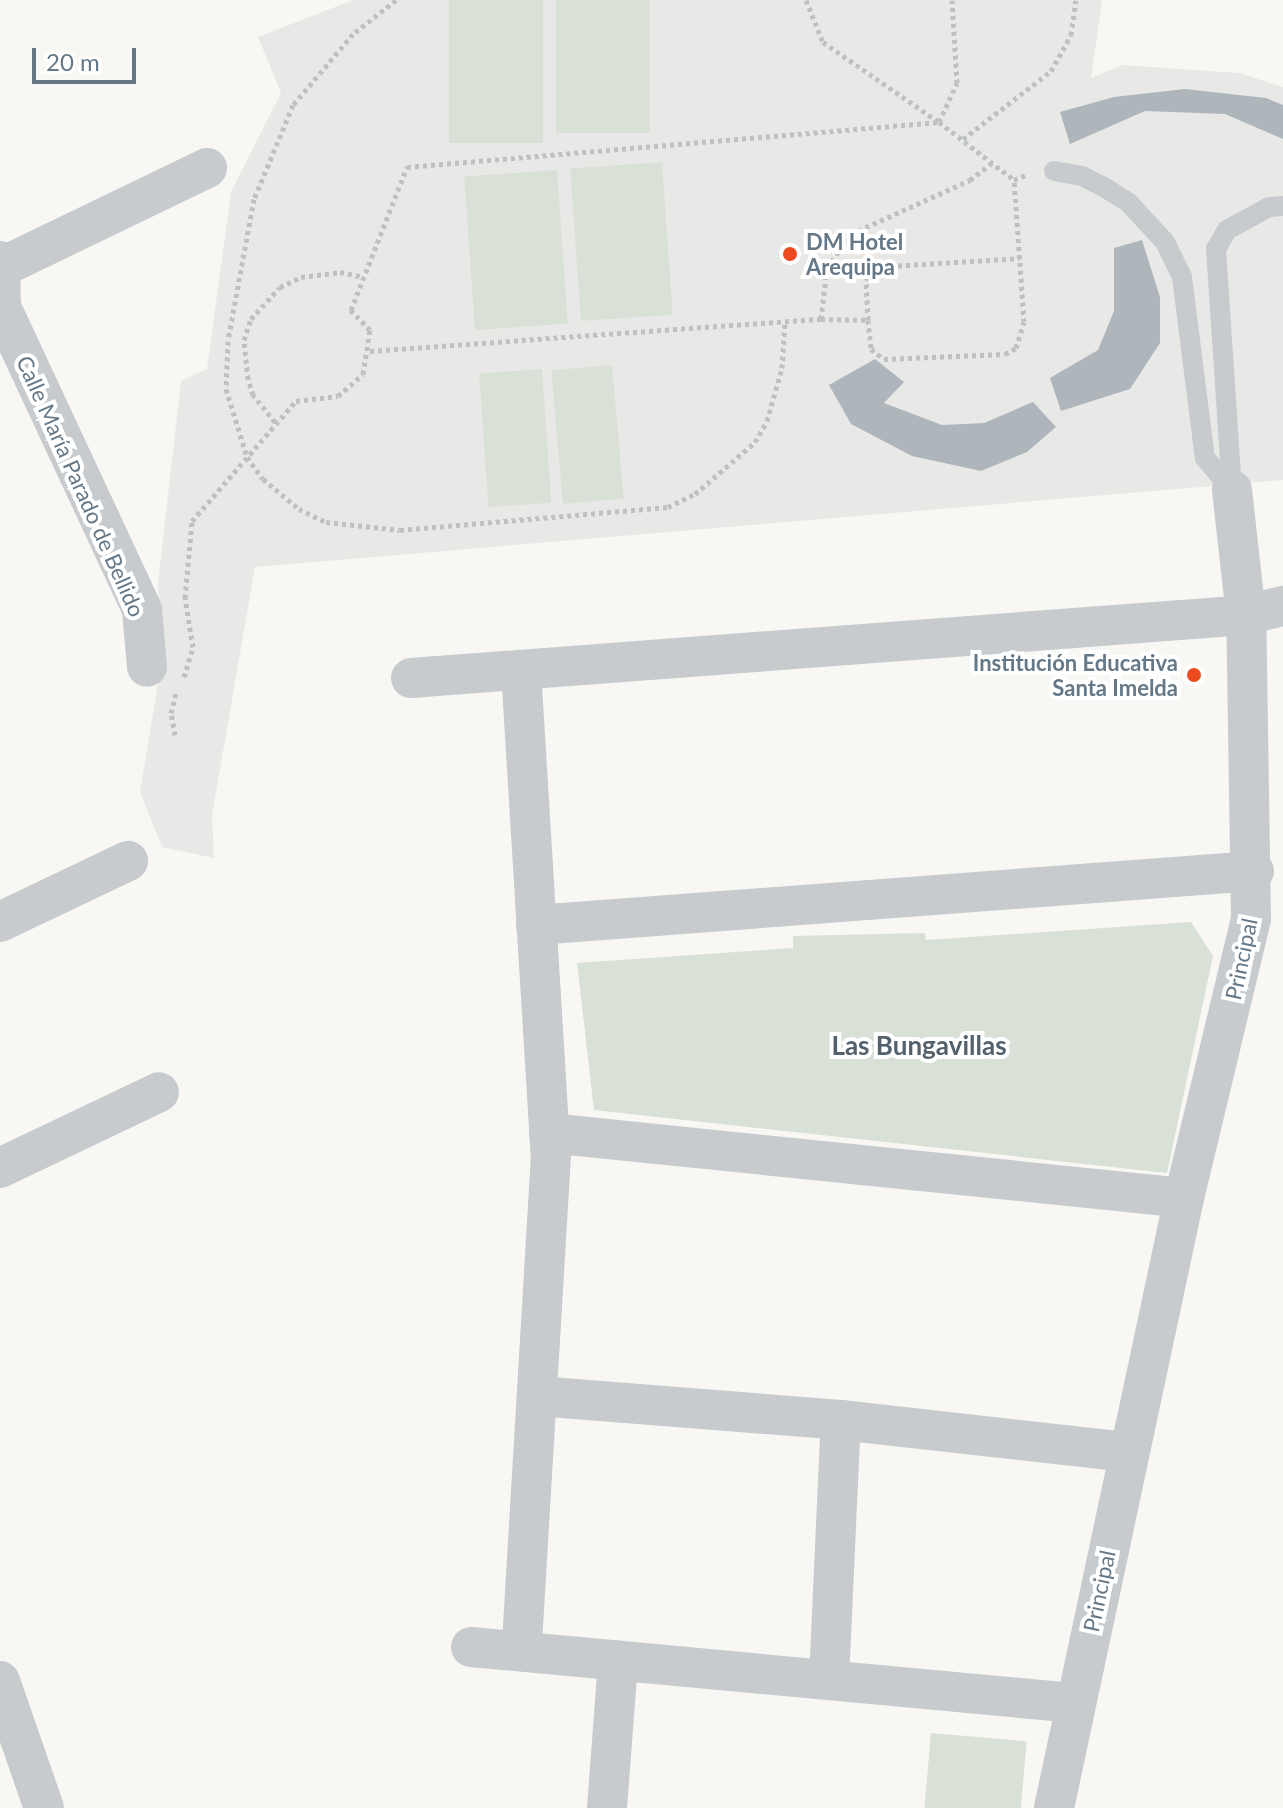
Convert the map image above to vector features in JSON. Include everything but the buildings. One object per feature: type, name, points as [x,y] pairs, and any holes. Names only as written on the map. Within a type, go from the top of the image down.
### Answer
[{"type":"street","points":[[1,265],[207,168]]},
{"type":"street","name":"Calle María Parado de Bellido","points":[[1,265],[1,307],[142,610],[147,667]]},
{"type":"street","name":"Principal","points":[[1054,1808],[1184,1198],[1267,912],[1254,871],[1265,610],[1232,490]]},
{"type":"street","points":[[411,678],[1265,610]]},
{"type":"street","points":[[521,670],[549,1133],[522,1648]]},
{"type":"street","points":[[0,922],[128,861]]},
{"type":"street","points":[[536,925],[1254,871]]},
{"type":"street","points":[[0,1168],[159,1092]]},
{"type":"street","points":[[549,1133],[1184,1198]]},
{"type":"street","points":[[537,1396],[841,1420],[1128,1452]]},
{"type":"street","points":[[829,1680],[841,1420]]},
{"type":"street","points":[[471,1647],[522,1648],[618,1660],[1075,1703]]},
{"type":"street","points":[[607,1808],[618,1660]]},
{"type":"street","points":[[0,1681],[44,1808]]},
{"type":"lane","points":[[1054,171],[1082,176],[1129,203],[1165,242],[1182,277],[1205,458],[1232,490]]},
{"type":"lane","points":[[1232,490],[1216,249],[1227,230],[1269,207],[1283,206]]},
{"type":"path","points":[[396,0],[353,34],[293,105],[254,199],[228,341],[226,389],[247,457],[263,479],[299,509],[326,522],[363,530],[668,507],[695,494],[755,442],[776,392],[785,321]]},
{"type":"path","points":[[806,0],[823,42],[963,139],[1014,180],[1020,258],[1023,338],[1005,354],[879,358],[871,349],[866,280],[874,267],[1020,258]]},
{"type":"path","points":[[939,122],[957,83],[952,0]]},
{"type":"path","points":[[963,139],[1051,71],[1071,35],[1076,0]]},
{"type":"path","points":[[175,735],[172,704],[193,657],[185,598],[192,521],[275,422],[301,397],[338,396],[363,374],[370,351],[367,323],[351,310],[398,183],[407,167],[419,163],[939,122]]},
{"type":"path","points":[[821,319],[827,268],[851,234],[970,180],[993,162]]},
{"type":"path","points":[[1014,180],[1054,171]]},
{"type":"path","points":[[275,422],[253,395],[248,379],[244,340],[251,319],[280,287],[301,277],[340,272],[364,277]]},
{"type":"path","points":[[370,351],[785,321],[868,320]]},
{"type":"shaded area","points":[[353,0],[1102,0],[1091,78],[1122,65],[1239,73],[1283,87],[1283,480],[255,567],[212,815],[214,858],[162,847],[140,792],[162,659],[158,583],[181,381],[207,369],[231,192],[281,93],[258,37]]},
{"type":"shaded area","points":[[449,0],[543,0],[543,143],[449,143]]},
{"type":"shaded area","points":[[556,0],[650,0],[650,133],[556,133]]},
{"type":"shaded area","points":[[662,162],[673,315],[581,321],[570,168]]},
{"type":"shaded area","points":[[557,170],[568,324],[475,330],[464,176]]},
{"type":"shaded area","points":[[612,365],[624,498],[563,504],[551,370]]},
{"type":"shaded area","points":[[542,369],[551,503],[489,507],[479,373]]},
{"type":"shaded area","points":[[1191,922],[1213,956],[1167,1173],[594,1110],[577,963],[793,948],[793,936],[925,933],[926,940]]},
{"type":"shaded area","points":[[931,1733],[1027,1741],[1021,1808],[924,1808]]},
{"type":"place","name":"DM Hotel Arequipa","points":[[790,254]]},
{"type":"place","name":"Institución Educativa Santa Imelda","points":[[1194,675]]},
{"type":"district","name":"Las Bungavillas","points":[[919,1046]]}]
